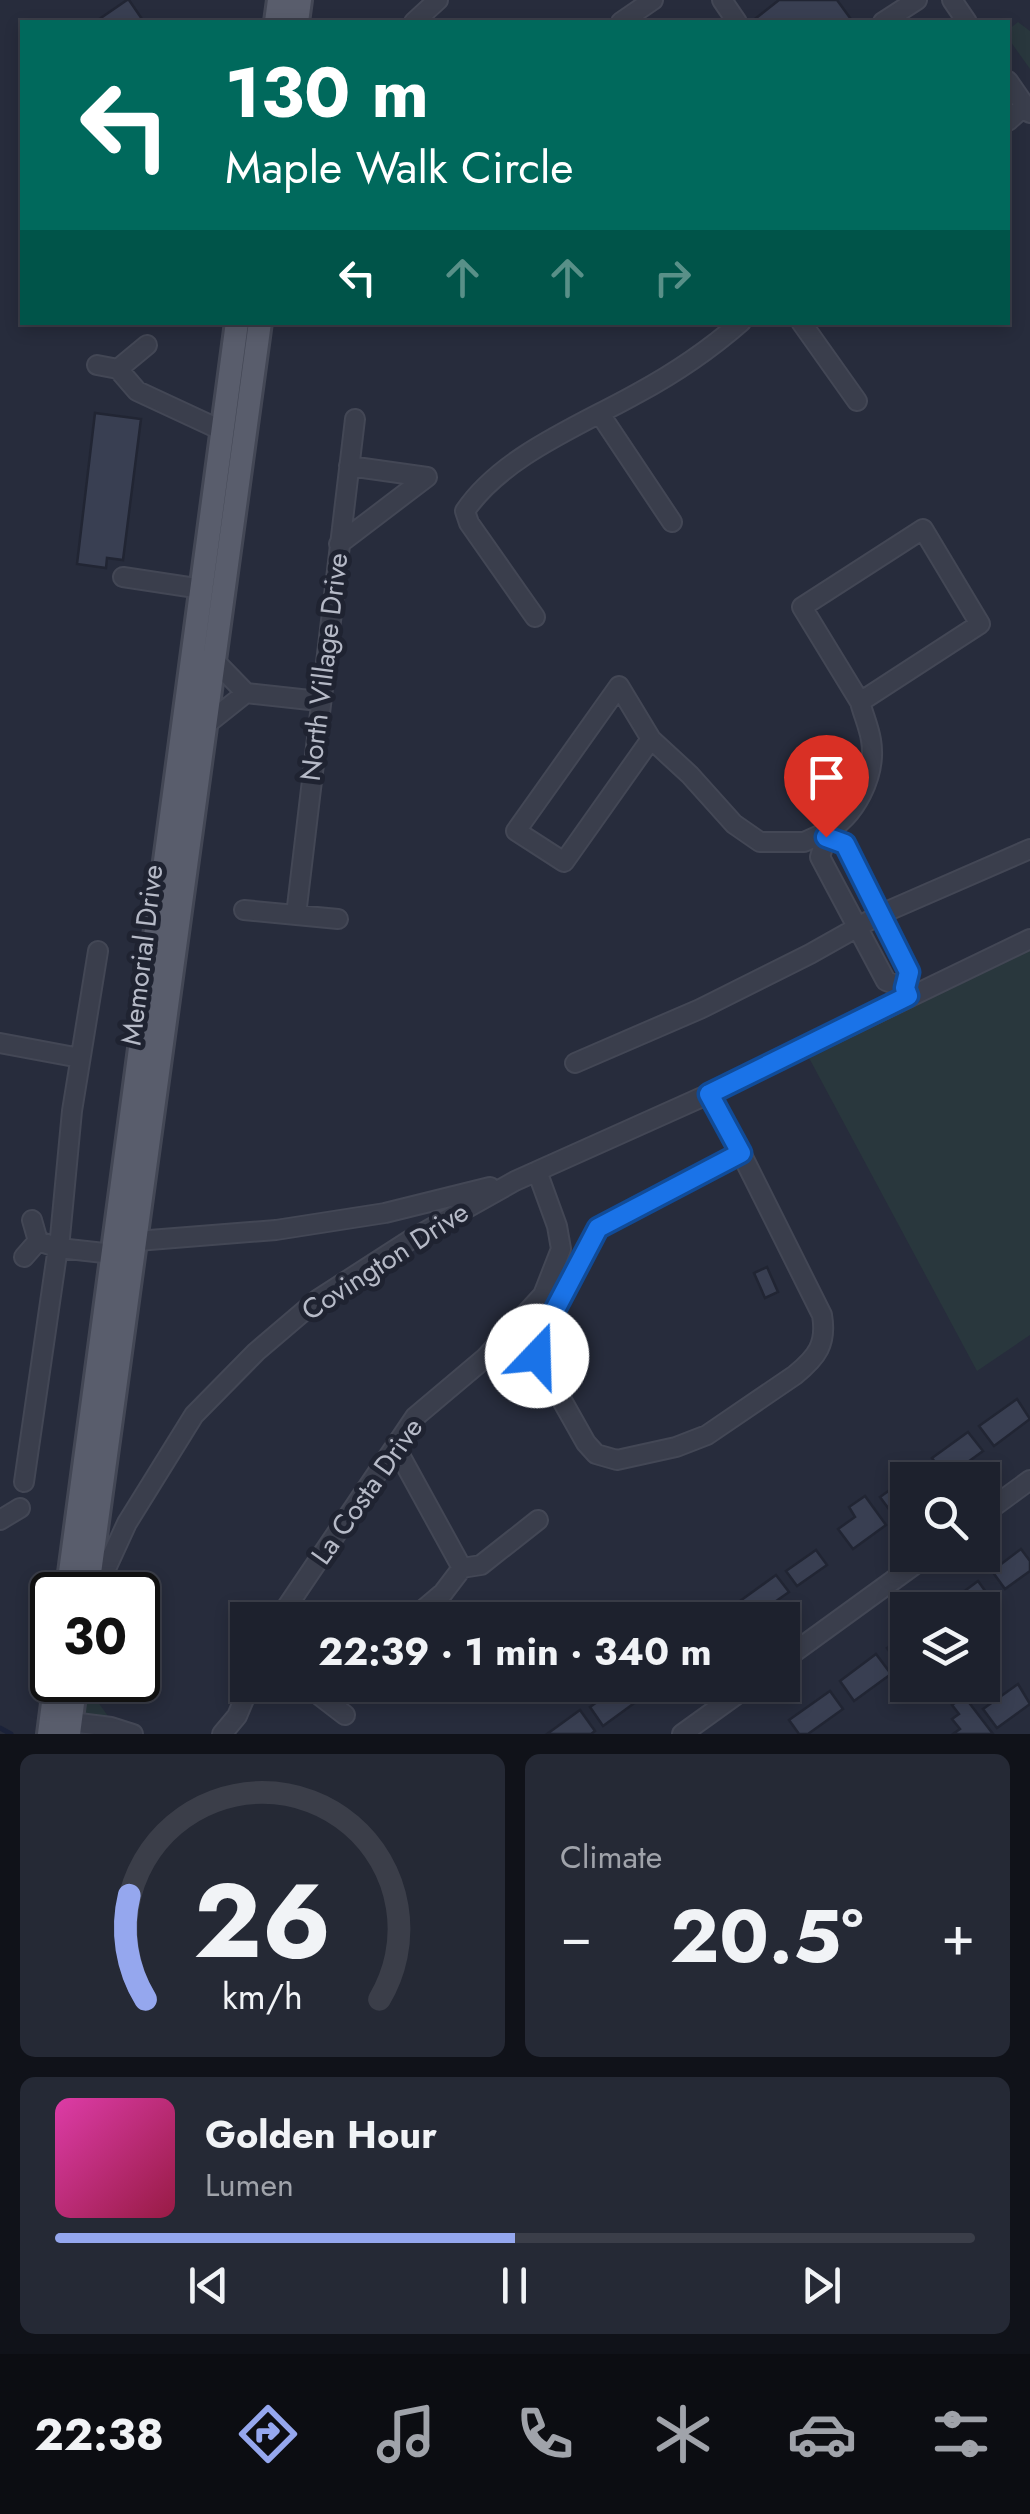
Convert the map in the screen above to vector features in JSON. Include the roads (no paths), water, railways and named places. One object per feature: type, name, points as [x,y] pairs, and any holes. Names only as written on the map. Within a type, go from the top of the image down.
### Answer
[{"type":"main road","name":"Memorial Drive","points":[[71,1572],[237,325]]},
{"type":"main road","name":"Memorial Drive","points":[[90,1572],[260,325]]},
{"type":"main road","points":[[49,1734],[53,1702]]},
{"type":"main road","points":[[70,1728],[73,1702]]},
{"type":"street","points":[[624,20],[653,0]]},
{"type":"street","points":[[886,20],[917,0]]},
{"type":"street","points":[[1010,83],[1028,110]]},
{"type":"street","points":[[535,617],[465,510],[481,487],[559,435],[706,352],[738,325]]},
{"type":"street","points":[[802,325],[857,401]]},
{"type":"street","points":[[118,369],[147,345]]},
{"type":"street","points":[[97,366],[118,369],[136,391],[223,431]]},
{"type":"street","points":[[600,414],[672,522]]},
{"type":"street","name":"North Village Drive","points":[[296,914],[355,419]]},
{"type":"street","points":[[339,544],[427,477],[349,466]]},
{"type":"street","points":[[651,739],[564,862],[516,831],[619,686],[651,739],[734,824],[760,842],[804,842],[838,826],[867,786],[872,743],[860,702],[802,606],[923,529],[980,624],[860,702]]},
{"type":"street","points":[[123,577],[202,589]]},
{"type":"street","points":[[212,658],[246,693],[319,700]]},
{"type":"street","points":[[202,728],[246,693]]},
{"type":"street","points":[[825,835],[845,844],[909,972],[906,992],[886,982],[820,857],[825,835]]},
{"type":"street","points":[[575,1063],[700,1009],[881,914],[1030,848]]},
{"type":"street","points":[[244,910],[338,919]]},
{"type":"street","name":"Covington Drive","points":[[105,1572],[127,1523],[194,1415],[256,1352],[317,1300],[410,1240],[515,1180],[709,1094],[906,992],[1030,939]]},
{"type":"street","points":[[24,1482],[58,1248],[80,1058],[98,951]]},
{"type":"street","points":[[877,964],[900,953]]},
{"type":"street","points":[[0,1042],[80,1058]]},
{"type":"street","points":[[709,1094],[741,1153],[822,1315],[824,1344],[795,1375],[707,1435],[616,1460],[596,1454],[537,1356],[538,1342],[598,1228],[741,1153]]},
{"type":"street","name":"La Costa Drive","points":[[290,1602],[415,1417],[485,1358],[543,1295],[561,1248],[537,1171]]},
{"type":"street","name":"Covington Drive","points":[[113,1254],[136,1241],[276,1230],[367,1216],[515,1180]]},
{"type":"street","points":[[32,1220],[38,1241]]},
{"type":"street","points":[[38,1241],[58,1248],[113,1254]]},
{"type":"street","points":[[24,1257],[38,1241]]},
{"type":"street","points":[[395,1446],[462,1568]]},
{"type":"street","points":[[1000,1502],[1030,1480]]},
{"type":"street","points":[[0,1520],[20,1508]]},
{"type":"street","points":[[432,1602],[462,1568],[481,1564],[538,1520]]},
{"type":"street","points":[[800,1649],[905,1572]]},
{"type":"street","points":[[222,1734],[243,1702]]},
{"type":"street","points":[[328,1702],[344,1715]]},
{"type":"street","points":[[682,1734],[726,1702]]},
{"type":"street","points":[[70,1728],[111,1727],[133,1734]]},
{"type":"waterway","points":[[0,1728],[11,1734]]}]
